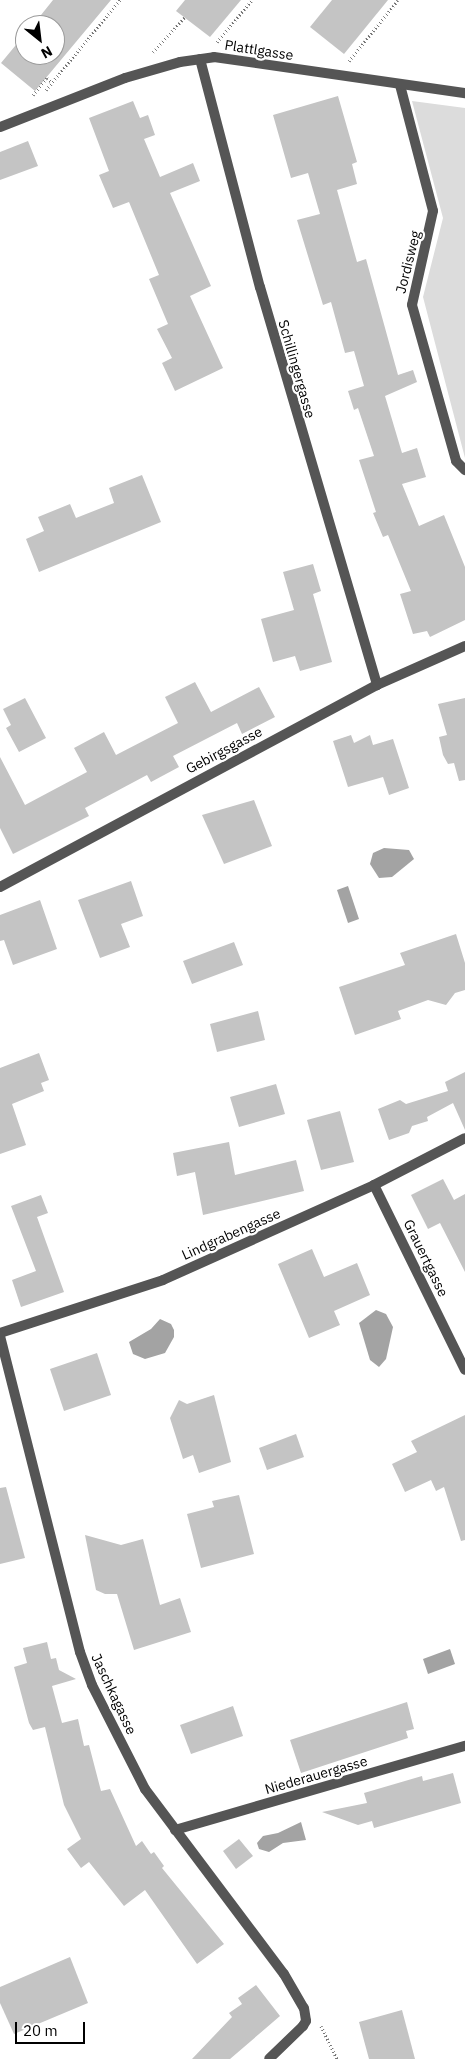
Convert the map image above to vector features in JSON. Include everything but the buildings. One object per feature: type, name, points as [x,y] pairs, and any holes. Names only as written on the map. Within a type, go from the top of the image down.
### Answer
[{"type":"street","name":"Plattlgasse","points":[[0,127],[125,78],[214,57],[465,93]]},
{"type":"street","name":"Schillingergasse","points":[[200,59],[273,334],[377,685]]},
{"type":"street","name":"Jordisweg","points":[[400,84],[433,211],[412,305],[456,461],[465,470]]},
{"type":"street","name":"Gebirgsgasse","points":[[0,887],[377,685],[465,646]]},
{"type":"street","name":"Lindgrabengasse","points":[[0,1335],[163,1280],[374,1185],[465,1138]]},
{"type":"street","name":"Grauertgasse","points":[[374,1185],[465,1370]]},
{"type":"street","name":"Jaschkagasse","points":[[0,1335],[80,1652],[92,1685],[145,1788],[284,1974],[306,2015]]},
{"type":"street","name":"Niederauergasse","points":[[175,1830],[465,1746]]},
{"type":"street","points":[[269,2059],[303,2026],[306,2015]]},
{"type":"path","points":[[46,89],[120,0]]},
{"type":"path","points":[[218,41],[252,0]]},
{"type":"path","points":[[349,60],[370,31],[398,0]]},
{"type":"path","points":[[147,58],[185,17]]},
{"type":"path","points":[[32,96],[47,78],[52,82]]},
{"type":"path","points":[[306,2015],[319,2024],[337,2059]]},
{"type":"shaded area","points":[[412,101],[465,108],[465,458],[423,297],[443,218]]},
{"type":"shaded area","points":[[384,848],[409,850],[414,859],[392,877],[379,878],[370,864],[373,853]]},
{"type":"shaded area","points":[[348,886],[359,919],[348,923],[337,890]]},
{"type":"shaded area","points":[[376,1310],[386,1314],[393,1327],[386,1359],[379,1367],[370,1360],[359,1323]]},
{"type":"shaded area","points":[[160,1319],[171,1324],[174,1330],[174,1337],[165,1353],[145,1359],[133,1354],[129,1342],[151,1329]]},
{"type":"shaded area","points":[[450,1649],[455,1664],[428,1674],[423,1659]]},
{"type":"shaded area","points":[[301,1822],[306,1840],[283,1843],[269,1852],[259,1849],[257,1843],[263,1836],[278,1833]]}]
